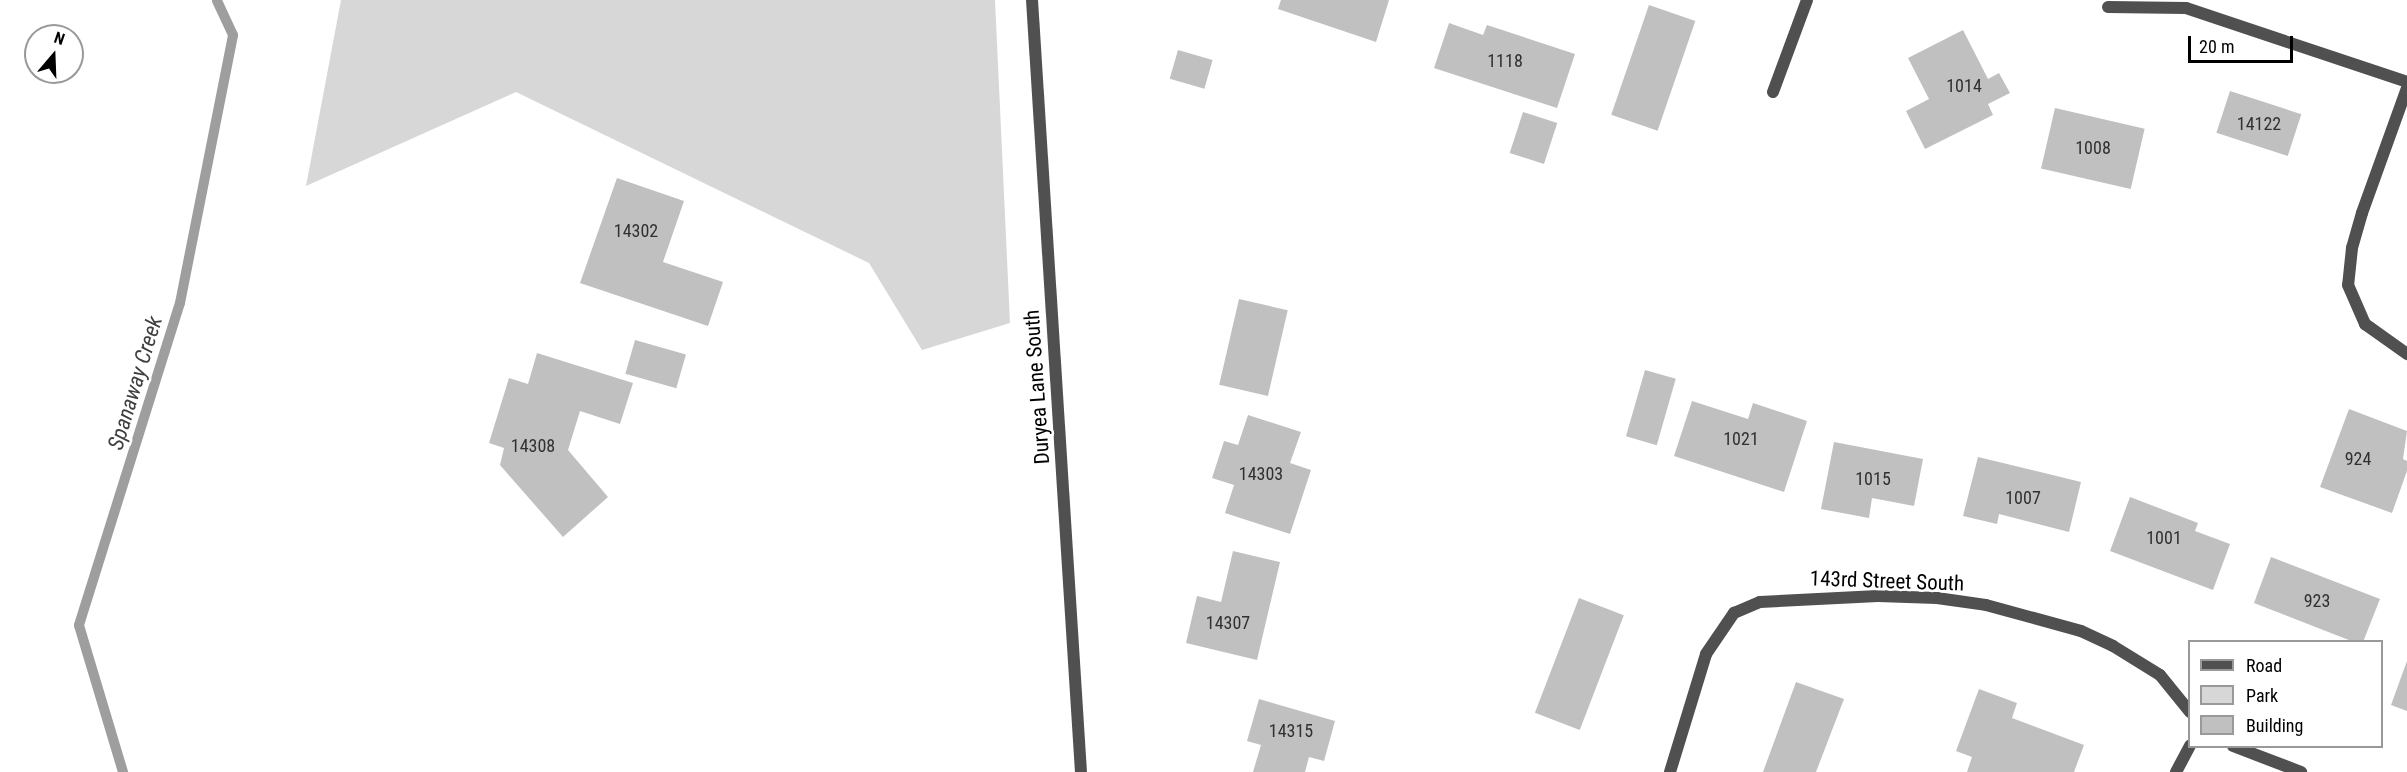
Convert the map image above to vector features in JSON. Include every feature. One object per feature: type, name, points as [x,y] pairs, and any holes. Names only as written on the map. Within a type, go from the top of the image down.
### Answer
[{"type":"street","name":"Duryea Lane South","points":[[1032,0],[1081,772]]},
{"type":"street","points":[[1773,92],[1808,0]]},
{"type":"street","points":[[2108,7],[2186,8],[2407,82]]},
{"type":"street","points":[[2407,88],[2352,248],[2348,285],[2365,324],[2407,354]]},
{"type":"street","name":"143rd Street South","points":[[1670,772],[1706,654],[1734,613],[1760,602],[1808,597],[1937,598],[1986,605],[2081,631],[2113,646],[2160,675],[2188,710]]},
{"type":"street","points":[[2176,772],[2189,748]]},
{"type":"street","points":[[2236,748],[2301,772]]},
{"type":"green space","points":[[341,0],[995,0],[1010,323],[922,350],[869,263],[516,92],[306,186]]},
{"type":"building","points":[[1281,0],[1389,0],[1376,42],[1278,9]]},
{"type":"building","points":[[1649,5],[1695,21],[1658,131],[1611,115]]},
{"type":"building","points":[[1449,23],[1483,35],[1487,25],[1575,54],[1557,108],[1434,68]]},
{"type":"building","points":[[1963,30],[1988,79],[1999,73],[2010,93],[1988,104],[1993,115],[1925,149],[1906,111],[1929,99],[1908,58]]},
{"type":"building","points":[[1178,50],[1213,60],[1204,89],[1170,79]]},
{"type":"building","points":[[2230,91],[2301,114],[2288,156],[2216,133]]},
{"type":"building","points":[[2055,108],[2145,129],[2131,189],[2041,168]]},
{"type":"building","points":[[1523,112],[1557,123],[1544,164],[1510,153]]},
{"type":"building","points":[[617,178],[684,201],[663,262],[723,282],[708,326],[580,283]]},
{"type":"building","points":[[1239,299],[1288,310],[1268,396],[1219,385]]},
{"type":"building","points":[[635,340],[686,355],[676,388],[625,374]]},
{"type":"building","points":[[537,353],[633,383],[620,424],[580,411],[568,450],[608,497],[563,537],[500,465],[504,448],[489,443],[509,378],[528,384]]},
{"type":"building","points":[[1645,370],[1676,379],[1657,445],[1626,436]]},
{"type":"building","points":[[1692,401],[1748,419],[1753,403],[1807,421],[1784,492],[1674,456]]},
{"type":"building","points":[[2349,409],[2407,431],[2403,459],[2407,461],[2407,471],[2392,513],[2320,487]]},
{"type":"building","points":[[1248,415],[1301,432],[1290,463],[1311,470],[1290,534],[1225,513],[1234,485],[1212,478],[1224,441],[1238,445]]},
{"type":"building","points":[[1834,442],[1923,459],[1914,506],[1872,498],[1869,518],[1821,509]]},
{"type":"building","points":[[1978,457],[2081,482],[2069,532],[1999,514],[1997,524],[1963,516]]},
{"type":"building","points":[[2130,497],[2198,523],[2195,531],[2230,544],[2213,590],[2110,551]]},
{"type":"building","points":[[1233,551],[1280,562],[1257,660],[1186,643],[1197,596],[1221,602]]},
{"type":"building","points":[[2271,557],[2380,599],[2364,640],[2349,640],[2254,603]]},
{"type":"building","points":[[1579,598],[1624,615],[1580,730],[1535,713]]},
{"type":"building","points":[[2407,661],[2407,711],[2391,705]]},
{"type":"building","points":[[1796,682],[1844,699],[1816,772],[1763,772]]},
{"type":"building","points":[[1979,689],[2017,703],[2012,718],[2084,745],[2074,772],[1967,772],[1972,757],[1956,751]]},
{"type":"building","points":[[1259,699],[1335,721],[1324,761],[1309,757],[1305,772],[1253,772],[1261,745],[1247,741]]},
{"type":"waterway","name":"Spanaway Creek","points":[[123,772],[79,625],[180,303],[233,35],[217,0]]}]
